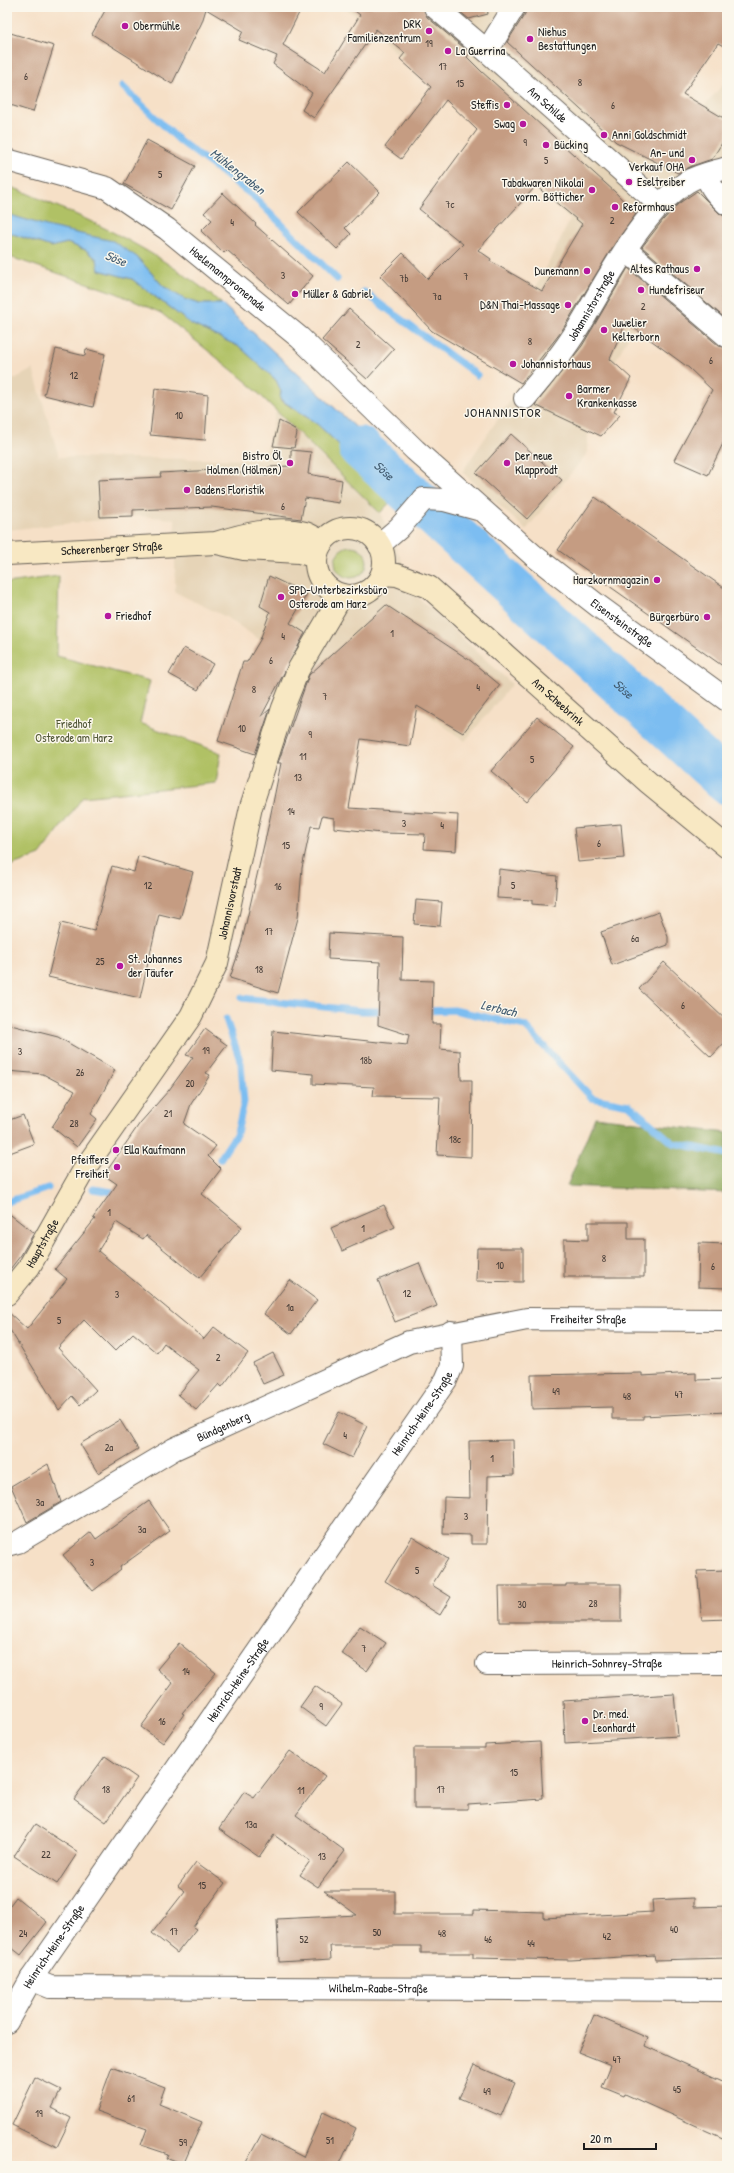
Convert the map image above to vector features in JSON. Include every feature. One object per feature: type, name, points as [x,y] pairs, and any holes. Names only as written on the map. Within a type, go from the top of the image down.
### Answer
[{"type":"main road","points":[[352,528],[363,530],[380,545],[384,560],[382,574],[377,583],[361,594],[351,596],[342,595],[330,590],[321,581],[316,570],[319,549],[330,534],[340,529],[352,528]]},
{"type":"main road","name":"Scheerenberger Straße","points":[[7,554],[216,543],[243,534],[276,531],[306,533],[319,549]]},
{"type":"main road","name":"Am Scheebrink","points":[[382,574],[398,575],[429,587],[649,783],[727,847]]},
{"type":"main road","name":"Johannisvorstadt","points":[[73,1190],[85,1168],[191,1016],[218,963],[251,807],[280,715],[298,670],[342,595]]},
{"type":"main road","name":"Hauptstraße","points":[[7,1294],[29,1267],[73,1190]]},
{"type":"street","name":"Am Schilde","points":[[435,7],[487,51],[659,204]]},
{"type":"street","points":[[487,51],[514,8]]},
{"type":"street","name":"Hoelemannpromenade","points":[[7,160],[107,188],[167,229],[300,338],[415,450],[446,478]]},
{"type":"street","points":[[717,172],[709,183],[715,193],[727,204]]},
{"type":"street","name":"Johannistorstraße","points":[[525,398],[550,369],[626,250],[659,204],[688,182],[717,172]]},
{"type":"street","points":[[626,250],[727,336]]},
{"type":"street","name":"Hoelemannpromenade","points":[[415,450],[425,481],[424,499]]},
{"type":"street","name":"Eisensteinstraße","points":[[446,478],[568,583],[727,700]]},
{"type":"street","points":[[380,545],[399,528],[424,499]]},
{"type":"street","name":"Eisensteinstraße","points":[[424,499],[444,500],[484,511]]},
{"type":"street","name":"Freiheiter Straße","points":[[451,1332],[527,1318],[727,1320]]},
{"type":"street","name":"Bündgenberg","points":[[7,1545],[18,1542],[174,1450],[409,1342],[451,1332]]},
{"type":"street","name":"Heinrich-Heine-Straße","points":[[7,2022],[31,1979],[446,1380],[452,1366],[451,1332]]},
{"type":"street","name":"Heinrich-Sohnrey-Straße","points":[[487,1664],[727,1663]]},
{"type":"street","name":"Wilhelm-Raabe-Straße","points":[[31,1979],[50,1987],[727,1990]]},
{"type":"shaded area","points":[[343,7],[546,7],[684,129],[727,80],[727,299],[641,313],[588,412],[588,452],[526,530],[462,472],[533,367],[521,317],[570,220],[500,150],[358,17]]},
{"type":"shaded area","points":[[33,369],[59,457],[264,460],[276,411],[380,513],[419,598],[512,684],[465,741],[420,709],[354,687],[292,658],[260,640],[226,617],[175,592],[175,519],[139,516],[7,530],[7,383]]},
{"type":"green space","points":[[7,186],[95,223],[140,247],[203,288],[222,304],[199,304],[184,299],[163,286],[137,257],[7,214]]},
{"type":"green space","points":[[7,232],[51,247],[67,243],[86,250],[97,259],[99,270],[132,279],[191,324],[240,347],[276,380],[281,391],[280,400],[317,424],[395,497],[380,513],[247,382],[161,313],[116,293],[7,256]]},
{"type":"green space","points":[[351,546],[360,549],[364,553],[367,562],[364,571],[360,575],[351,578],[342,575],[338,571],[335,562],[338,553],[342,549]]},
{"type":"green space","name":"Friedhof Osterode am Harz","points":[[59,576],[57,656],[150,681],[140,723],[221,753],[216,783],[83,797],[40,855],[7,867],[7,583]]},
{"type":"green space","points":[[595,1117],[727,1133],[727,1193],[567,1186]]},
{"type":"water","points":[[7,214],[50,227],[113,241],[137,257],[163,286],[184,299],[199,304],[222,304],[389,458],[387,462],[406,481],[405,486],[395,497],[317,424],[280,399],[281,391],[276,380],[240,347],[191,324],[132,279],[99,270],[97,259],[86,250],[67,243],[51,247],[7,232]]},
{"type":"building","points":[[107,7],[302,7],[283,45],[325,72],[360,15],[350,7],[423,7],[427,17],[470,53],[467,57],[481,71],[615,192],[636,214],[615,243],[561,332],[521,383],[432,331],[380,276],[403,253],[428,279],[463,244],[419,209],[477,130],[446,100],[401,159],[385,147],[431,87],[400,59],[405,53],[376,29],[314,118],[302,110],[312,93],[273,64],[277,56],[239,40],[243,31],[206,9],[202,22],[172,84],[92,34]],"holes":[[[536,186],[582,224],[542,291],[490,261],[491,259],[478,250]]]},
{"type":"building","points":[[454,7],[487,7],[488,14],[469,19]]},
{"type":"building","points":[[526,7],[727,7],[727,48],[718,43],[683,94],[727,120],[727,135],[712,159],[678,173],[616,142],[507,42],[525,14]]},
{"type":"building","points":[[7,32],[54,46],[33,112],[7,104]]},
{"type":"building","points":[[147,140],[195,166],[171,210],[124,184]]},
{"type":"building","points":[[349,162],[380,192],[345,228],[351,234],[337,249],[298,212]]},
{"type":"building","name":"Altes Rathaus","points":[[697,191],[719,213],[727,218],[727,320],[642,247],[663,220],[678,204]]},
{"type":"building","points":[[223,193],[256,224],[255,225],[313,276],[289,305],[227,250],[224,253],[201,231],[212,220],[204,213]]},
{"type":"building","points":[[628,268],[719,346],[727,348],[727,435],[708,475],[674,460],[712,390],[689,368],[626,322],[610,359],[631,378],[614,412],[620,415],[601,436],[535,405],[582,346]]},
{"type":"building","points":[[349,309],[394,349],[367,379],[322,340]]},
{"type":"building","points":[[56,349],[85,356],[86,349],[105,354],[93,407],[44,395]]},
{"type":"building","points":[[155,388],[208,395],[205,440],[150,435]]},
{"type":"building","points":[[279,421],[293,428],[297,433],[294,448],[273,446]]},
{"type":"building","points":[[511,434],[562,480],[527,519],[476,473]]},
{"type":"building","points":[[291,450],[311,452],[308,474],[342,480],[339,503],[305,498],[301,519],[212,507],[133,510],[133,516],[100,517],[98,480],[161,477],[160,473],[215,470],[268,476],[269,467],[291,466]]},
{"type":"building","name":"Harzkornmagazin","points":[[595,497],[727,590],[727,669],[558,550]]},
{"type":"building","points":[[269,576],[307,594],[290,623],[305,633],[261,717],[270,709],[255,754],[218,741],[243,662],[247,662],[260,640],[270,612],[260,606]]},
{"type":"building","points":[[386,605],[471,661],[500,685],[463,733],[417,706],[410,746],[361,739],[349,808],[458,815],[456,851],[424,849],[425,834],[382,833],[334,828],[334,818],[322,816],[319,827],[311,826],[302,868],[298,918],[278,993],[230,978],[241,945],[269,823],[281,763],[278,763],[309,675]]},
{"type":"building","points":[[184,648],[213,664],[198,690],[169,674]]},
{"type":"building","points":[[537,717],[574,747],[527,802],[491,771]]},
{"type":"building","points":[[621,824],[624,858],[578,862],[574,828]]},
{"type":"building","points":[[138,856],[193,872],[180,919],[159,914],[140,998],[48,977],[61,923],[94,931],[112,866],[134,872]]},
{"type":"building","points":[[499,869],[557,876],[555,906],[532,904],[532,900],[497,898]]},
{"type":"building","points":[[416,900],[442,902],[440,926],[414,924]]},
{"type":"building","points":[[659,912],[668,937],[668,945],[612,965],[601,932]]},
{"type":"building","points":[[329,933],[403,937],[402,980],[433,981],[432,1024],[441,1024],[440,1049],[460,1051],[461,1080],[472,1080],[471,1157],[437,1155],[440,1097],[373,1096],[374,1087],[313,1084],[313,1074],[271,1070],[273,1031],[407,1045],[409,1035],[378,1025],[380,962],[328,959]]},
{"type":"building","points":[[664,962],[727,1021],[727,1040],[711,1057],[639,989]]},
{"type":"building","points":[[7,1024],[58,1037],[115,1070],[91,1114],[97,1119],[77,1147],[52,1127],[75,1091],[43,1074],[7,1071]]},
{"type":"building","points":[[205,1029],[227,1045],[206,1073],[210,1075],[191,1104],[184,1124],[216,1146],[208,1156],[221,1169],[202,1194],[242,1227],[199,1278],[146,1235],[143,1239],[116,1222],[98,1251],[204,1339],[214,1327],[248,1353],[222,1387],[219,1384],[196,1410],[178,1395],[199,1370],[164,1343],[157,1353],[133,1333],[115,1351],[84,1320],[58,1348],[96,1390],[80,1405],[72,1396],[59,1410],[7,1325],[7,1311],[27,1329],[67,1279],[55,1269],[95,1219],[93,1218],[117,1184],[104,1175],[140,1123],[169,1090],[193,1057],[186,1055]]},
{"type":"building","points":[[23,1115],[34,1144],[7,1154],[7,1121]]},
{"type":"building","points":[[384,1205],[395,1227],[342,1251],[331,1228]]},
{"type":"building","points":[[7,1212],[34,1233],[21,1255],[7,1273]]},
{"type":"building","points":[[588,1222],[628,1222],[628,1239],[644,1239],[644,1277],[564,1277],[564,1239],[588,1240]]},
{"type":"building","points":[[699,1243],[727,1244],[727,1288],[698,1287]]},
{"type":"building","points":[[477,1248],[523,1248],[523,1282],[476,1281]]},
{"type":"building","points":[[419,1263],[437,1306],[395,1322],[378,1280]]},
{"type":"building","points":[[290,1280],[317,1300],[291,1334],[264,1314]]},
{"type":"building","points":[[273,1353],[284,1375],[263,1384],[253,1363]]},
{"type":"building","points":[[642,1373],[642,1376],[696,1373],[696,1380],[727,1379],[727,1412],[643,1416],[643,1419],[612,1419],[612,1407],[532,1409],[531,1375]]},
{"type":"building","points":[[339,1412],[367,1426],[352,1458],[323,1444]]},
{"type":"building","points":[[120,1420],[138,1449],[98,1473],[80,1444]]},
{"type":"building","points":[[513,1440],[514,1475],[488,1476],[487,1544],[471,1544],[471,1535],[443,1534],[444,1497],[470,1498],[469,1441]]},
{"type":"building","points":[[48,1464],[61,1502],[27,1522],[11,1486]]},
{"type":"building","points":[[149,1501],[170,1531],[120,1567],[121,1569],[93,1591],[63,1555],[91,1532],[96,1539]]},
{"type":"building","points":[[412,1537],[448,1559],[432,1585],[451,1597],[440,1615],[385,1581]]},
{"type":"building","points":[[727,1570],[727,1619],[702,1620],[697,1571]]},
{"type":"building","points":[[566,1584],[621,1584],[621,1622],[500,1622],[499,1586],[566,1586]]},
{"type":"building","points":[[360,1626],[386,1643],[367,1671],[341,1653]]},
{"type":"building","points":[[179,1643],[216,1673],[182,1713],[184,1714],[163,1743],[141,1727],[173,1683],[157,1669]]},
{"type":"building","points":[[315,1686],[342,1704],[326,1726],[300,1707]]},
{"type":"building","points":[[674,1694],[678,1736],[565,1743],[563,1701]]},
{"type":"building","points":[[540,1742],[543,1799],[468,1804],[468,1809],[414,1809],[414,1748],[485,1748],[485,1745]]},
{"type":"building","points":[[290,1751],[325,1776],[296,1815],[345,1851],[318,1887],[300,1875],[310,1861],[274,1835],[259,1857],[219,1829],[244,1792],[254,1798]]},
{"type":"building","points":[[105,1756],[137,1778],[106,1822],[74,1799]]},
{"type":"building","points":[[35,1824],[78,1852],[57,1884],[14,1856]]},
{"type":"building","points":[[196,1862],[225,1883],[193,1927],[196,1929],[177,1953],[152,1933],[185,1891],[178,1886]]},
{"type":"building","points":[[324,1891],[395,1891],[395,1914],[474,1914],[474,1910],[544,1912],[544,1918],[653,1912],[652,1900],[694,1898],[694,1907],[727,1906],[727,1958],[655,1960],[654,1955],[571,1960],[473,1958],[473,1953],[421,1953],[421,1946],[330,1946],[331,1959],[279,1962],[277,1919],[357,1915]]},
{"type":"building","points":[[16,1897],[47,1922],[21,1955],[7,1944],[7,1909]]},
{"type":"building","points":[[594,2015],[648,2038],[645,2046],[727,2083],[727,2140],[625,2094],[624,2096],[602,2087],[611,2065],[578,2052]]},
{"type":"building","points":[[474,2065],[515,2083],[501,2116],[459,2098]]},
{"type":"building","points":[[112,2067],[165,2087],[159,2104],[202,2122],[183,2165],[166,2158],[168,2154],[141,2145],[147,2129],[96,2111]]},
{"type":"building","points":[[35,2077],[61,2090],[52,2108],[71,2118],[57,2147],[12,2125]]},
{"type":"building","points":[[323,2112],[356,2128],[339,2166],[244,2166],[261,2135],[303,2157]]},
{"type":"waterway","name":"Mühlengraben","points":[[122,86],[180,141],[253,196],[337,279]]},
{"type":"waterway","name":"Mühlengraben","points":[[364,292],[477,375]]},
{"type":"waterway","name":"Söse","points":[[360,448],[727,783]]},
{"type":"waterway","name":"Lerbach","points":[[242,998],[361,1011],[387,1011]]},
{"type":"waterway","name":"Lerbach","points":[[424,1011],[454,1010],[525,1026],[592,1098],[629,1105],[673,1143],[727,1154]]},
{"type":"waterway","name":"Lerbach","points":[[220,1159],[237,1133],[244,1102],[241,1063],[226,1019]]},
{"type":"waterway","name":"Lerbach","points":[[7,1202],[48,1188]]},
{"type":"waterway","name":"Lerbach","points":[[93,1189],[113,1192],[121,1191]]},
{"type":"place","name":"Obermühle","points":[[125,26]]},
{"type":"place","name":"DRK Familienzentrum","points":[[429,31]]},
{"type":"place","name":"Niehus Bestattungen","points":[[530,39]]},
{"type":"place","name":"La Guerrina","points":[[448,51]]},
{"type":"place","name":"Steffis","points":[[507,105]]},
{"type":"place","name":"Swag","points":[[523,124]]},
{"type":"place","name":"Anni Goldschmidt","points":[[604,135]]},
{"type":"place","name":"Bücking","points":[[546,145]]},
{"type":"place","name":"An- und Verkauf OHA","points":[[692,160]]},
{"type":"place","name":"Eseltreiber","points":[[629,182]]},
{"type":"place","name":"Tabakwaren Nikolai vorm. Bötticher","points":[[592,190]]},
{"type":"place","name":"Reformhaus","points":[[615,207]]},
{"type":"place","name":"Altes Rathaus","points":[[697,269]]},
{"type":"place","name":"Dunemann","points":[[587,271]]},
{"type":"place","name":"Hundefriseur","points":[[641,290]]},
{"type":"place","name":"Müller & Gabriel","points":[[295,294]]},
{"type":"place","name":"D&N Thai-Massage","points":[[568,305]]},
{"type":"place","name":"Juwelier Kelterborn","points":[[604,330]]},
{"type":"place","name":"Johannistorhaus","points":[[513,364]]},
{"type":"place","name":"Barmer Krankenkasse","points":[[569,396]]},
{"type":"place","name":"Bistro Öl Holmen (Hölmen)","points":[[290,463]]},
{"type":"place","name":"Der neue Klapprodt","points":[[507,463]]},
{"type":"place","name":"Badens Floristik","points":[[187,490]]},
{"type":"place","name":"Harzkornmagazin","points":[[657,580]]},
{"type":"place","name":"SPD-Unterbezirksbüro Osterode am Harz","points":[[281,597]]},
{"type":"place","name":"Friedhof","points":[[108,616]]},
{"type":"place","name":"Bürgerbüro","points":[[707,617]]},
{"type":"place","name":"St. Johannes der Täufer","points":[[120,966]]},
{"type":"place","name":"Ella Kaufmann","points":[[116,1150]]},
{"type":"place","name":"Pfeiffers Freiheit","points":[[117,1167]]},
{"type":"place","name":"Dr. med. Leonhardt","points":[[585,1721]]},
{"type":"district","name":"JOHANNISTOR","points":[[503,412]]}]
